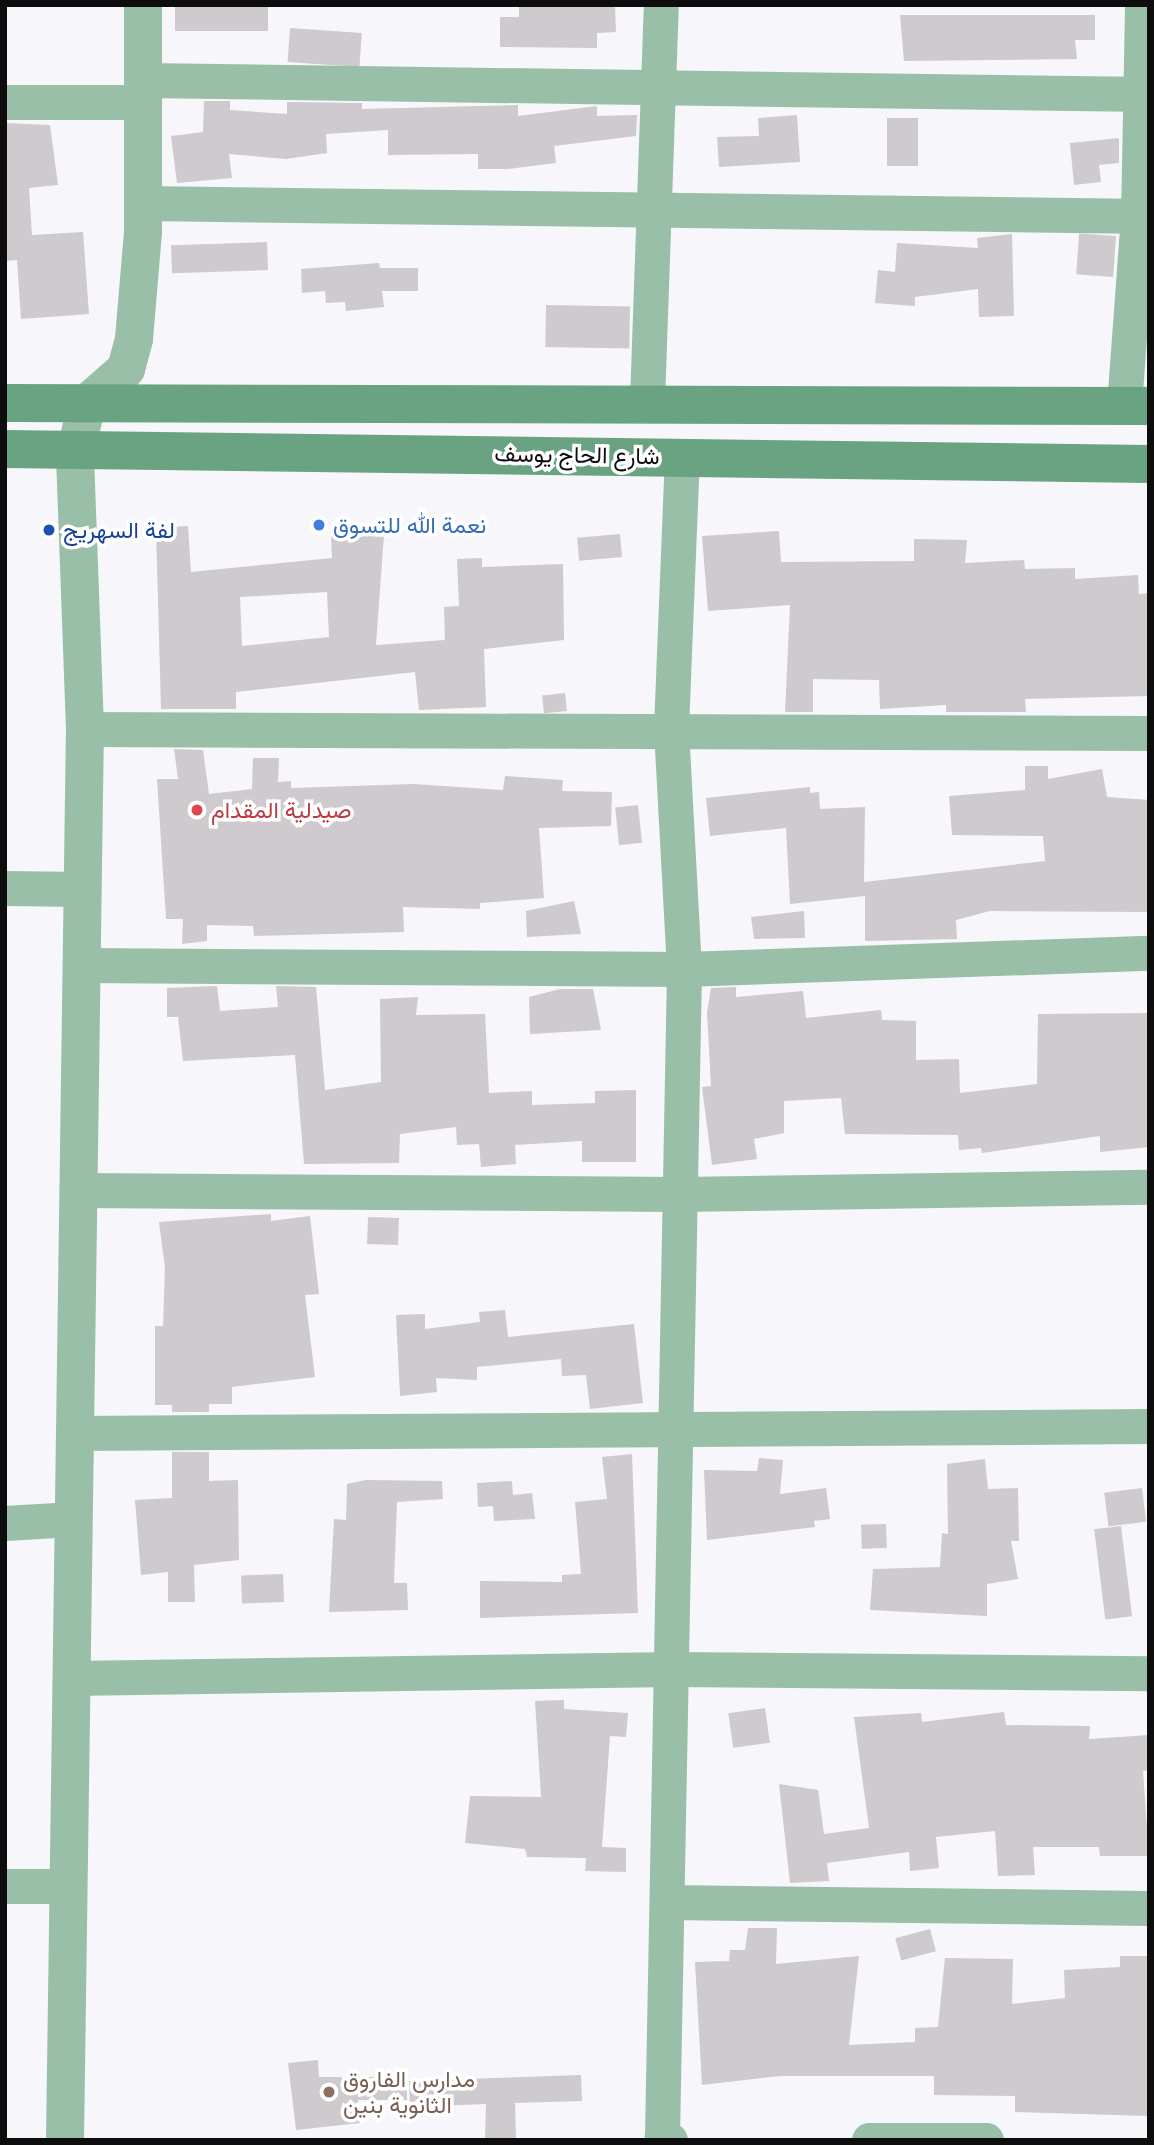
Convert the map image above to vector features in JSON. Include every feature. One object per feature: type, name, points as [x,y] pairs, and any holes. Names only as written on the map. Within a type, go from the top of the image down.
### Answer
[{"type":"main road","points":[[5,403],[647,401],[1136,406]]},
{"type":"main road","name":"شارع الحاج يوسف","points":[[5,449],[75,455],[682,457],[1149,464]]},
{"type":"street","points":[[65,2140],[85,729],[75,455],[86,403],[126,369],[134,339],[142,203],[143,5]]},
{"type":"street","points":[[647,401],[658,206],[654,89],[662,5]]},
{"type":"street","points":[[1136,406],[1145,94],[1142,5]]},
{"type":"street","points":[[5,102],[142,91],[654,89],[1145,94]]},
{"type":"street","points":[[142,203],[658,206],[1143,216]]},
{"type":"street","points":[[670,2140],[662,2137],[684,969],[671,728],[682,457]]},
{"type":"street","points":[[85,729],[671,728],[1149,733]]},
{"type":"street","points":[[5,888],[82,889]]},
{"type":"street","points":[[80,965],[684,969],[1149,953]]},
{"type":"street","points":[[78,1190],[680,1194],[1149,1187]]},
{"type":"street","points":[[75,1433],[676,1425],[1149,1426]]},
{"type":"street","points":[[5,1522],[74,1519]]},
{"type":"street","points":[[71,1678],[671,1670],[1149,1673]]},
{"type":"street","points":[[5,1886],[68,1886]]},
{"type":"street","points":[[667,1902],[1149,1908]]},
{"type":"street","points":[[869,2140],[986,2140]]},
{"type":"building","points":[[175,5],[268,5],[268,31],[175,31]]},
{"type":"building","points":[[519,5],[615,5],[616,32],[597,33],[597,48],[500,47],[500,17],[519,17]]},
{"type":"building","points":[[900,15],[1095,15],[1095,40],[1075,40],[1077,59],[904,61]]},
{"type":"building","points":[[290,28],[362,33],[359,67],[288,62]]},
{"type":"building","points":[[204,101],[230,101],[230,110],[287,114],[287,102],[362,103],[362,109],[518,105],[518,116],[597,106],[597,116],[637,115],[636,136],[554,146],[556,163],[507,169],[478,169],[478,154],[388,155],[388,130],[326,134],[327,153],[286,159],[229,154],[232,178],[177,183],[171,136],[203,132]]},
{"type":"building","points":[[797,115],[800,162],[719,167],[717,137],[759,136],[758,118]]},
{"type":"building","points":[[887,118],[918,118],[918,166],[887,166]]},
{"type":"building","points":[[5,123],[50,125],[58,185],[29,188],[32,235],[83,232],[89,314],[21,319],[17,260],[5,261]]},
{"type":"building","points":[[1119,138],[1119,163],[1099,165],[1101,182],[1074,185],[1070,143]]},
{"type":"building","points":[[1079,233],[1116,236],[1113,277],[1076,274]]},
{"type":"building","points":[[1012,234],[1014,316],[979,317],[978,289],[915,297],[915,306],[875,303],[878,270],[895,272],[897,243],[978,248],[977,238]]},
{"type":"building","points":[[267,242],[268,270],[172,273],[171,245]]},
{"type":"building","points":[[379,263],[380,268],[418,268],[418,291],[382,291],[384,307],[346,311],[345,302],[326,303],[325,291],[302,293],[301,269]]},
{"type":"building","points":[[546,305],[630,306],[629,348],[545,347]]},
{"type":"building","points":[[188,526],[191,572],[332,558],[331,535],[384,534],[376,645],[445,640],[444,607],[459,606],[457,559],[482,558],[482,567],[563,564],[564,640],[484,649],[486,707],[419,710],[415,672],[236,692],[236,709],[161,709],[156,528]],"holes":[[[327,592],[329,637],[242,646],[240,597]]]},
{"type":"building","points":[[779,531],[781,562],[914,561],[914,539],[967,540],[965,563],[1024,560],[1025,569],[1075,568],[1075,579],[1138,575],[1139,594],[1149,593],[1149,696],[1025,699],[1026,712],[946,712],[946,705],[880,709],[879,680],[813,679],[813,712],[785,712],[790,605],[708,611],[702,536]]},
{"type":"building","points":[[620,534],[622,557],[579,561],[577,538]]},
{"type":"building","points":[[565,693],[567,711],[544,713],[542,695]]},
{"type":"building","points":[[174,749],[203,750],[209,794],[252,789],[253,758],[279,758],[278,782],[291,781],[291,788],[414,784],[503,790],[505,776],[563,780],[562,791],[612,792],[611,826],[539,828],[544,898],[480,903],[480,909],[403,907],[404,932],[254,936],[253,926],[207,925],[207,941],[182,944],[183,919],[166,919],[157,779],[178,779]]},
{"type":"building","points":[[1025,766],[1048,766],[1048,779],[1102,769],[1107,797],[1149,800],[1149,912],[990,911],[956,920],[957,939],[865,941],[865,896],[790,904],[786,828],[710,836],[706,798],[810,787],[810,793],[819,792],[820,809],[865,807],[864,882],[1045,861],[1043,836],[952,835],[949,796],[1025,790]]},
{"type":"building","points":[[638,805],[642,843],[619,845],[615,807]]},
{"type":"building","points":[[574,901],[581,934],[527,937],[526,911]]},
{"type":"building","points":[[804,911],[805,938],[754,939],[751,917]]},
{"type":"building","points":[[217,986],[220,1011],[278,1007],[276,986],[316,987],[325,1090],[381,1082],[380,999],[418,997],[416,1015],[485,1014],[489,1093],[532,1091],[532,1105],[595,1103],[595,1091],[636,1090],[636,1162],[582,1162],[582,1141],[515,1145],[516,1164],[481,1167],[479,1144],[457,1145],[456,1127],[400,1134],[399,1163],[304,1164],[295,1055],[183,1061],[178,1017],[167,1017],[167,988]]},
{"type":"building","points":[[736,987],[736,997],[803,991],[806,1018],[881,1010],[882,1020],[916,1021],[916,1060],[959,1059],[960,1093],[1037,1084],[1038,1014],[1149,1013],[1149,1147],[1100,1152],[1100,1136],[982,1153],[981,1148],[959,1150],[958,1135],[845,1134],[841,1098],[784,1101],[784,1133],[754,1139],[757,1159],[712,1165],[702,1087],[711,1086],[707,1012],[711,988]]},
{"type":"building","points":[[560,989],[593,989],[601,1030],[530,1034],[529,997]]},
{"type":"building","points":[[271,1214],[271,1221],[310,1216],[319,1294],[305,1295],[315,1377],[232,1387],[232,1404],[209,1404],[209,1412],[172,1412],[172,1405],[155,1405],[155,1326],[163,1326],[165,1268],[159,1222]]},
{"type":"building","points":[[368,1217],[399,1218],[398,1245],[367,1244]]},
{"type":"building","points":[[505,1310],[508,1337],[634,1324],[643,1403],[590,1409],[586,1375],[562,1376],[561,1359],[477,1367],[477,1380],[436,1378],[437,1392],[400,1396],[396,1315],[425,1314],[425,1329],[480,1322],[479,1312]]},
{"type":"building","points":[[172,1452],[209,1452],[209,1481],[238,1480],[239,1560],[194,1565],[195,1602],[168,1602],[168,1572],[141,1575],[135,1500],[172,1498]]},
{"type":"building","points":[[632,1454],[638,1613],[480,1618],[480,1581],[562,1582],[562,1575],[581,1574],[575,1502],[607,1499],[602,1457]]},
{"type":"building","points":[[759,1458],[783,1460],[780,1494],[826,1488],[830,1519],[814,1521],[815,1527],[707,1540],[704,1470],[757,1471]]},
{"type":"building","points":[[985,1459],[988,1489],[1018,1488],[1019,1541],[1011,1541],[1018,1579],[987,1584],[987,1616],[870,1610],[873,1569],[940,1567],[942,1533],[948,1534],[947,1464]]},
{"type":"building","points":[[366,1480],[442,1481],[443,1499],[397,1502],[394,1583],[407,1583],[408,1610],[329,1612],[334,1519],[346,1520],[347,1484]]},
{"type":"building","points":[[512,1481],[513,1495],[532,1493],[535,1519],[494,1521],[493,1506],[478,1507],[477,1483]]},
{"type":"building","points":[[1142,1488],[1146,1522],[1108,1526],[1104,1493]]},
{"type":"building","points":[[886,1524],[887,1548],[862,1549],[861,1525]]},
{"type":"building","points":[[1121,1526],[1132,1616],[1105,1620],[1094,1529]]},
{"type":"building","points":[[283,1574],[284,1602],[242,1603],[241,1575]]},
{"type":"building","points":[[564,1700],[564,1709],[628,1713],[626,1737],[610,1736],[602,1847],[626,1848],[626,1872],[585,1871],[586,1858],[527,1857],[525,1849],[465,1843],[470,1796],[541,1797],[535,1701]]},
{"type":"building","points":[[765,1708],[770,1743],[733,1748],[728,1713]]},
{"type":"building","points":[[1004,1712],[1006,1725],[1090,1726],[1089,1739],[1149,1735],[1149,1770],[1143,1771],[1149,1856],[1100,1856],[1099,1847],[1033,1847],[1035,1875],[998,1876],[995,1831],[936,1837],[939,1868],[910,1871],[909,1852],[827,1863],[829,1881],[790,1883],[779,1784],[818,1790],[824,1834],[869,1828],[854,1717],[921,1713],[922,1722]]},
{"type":"building","points":[[748,1928],[777,1928],[776,1964],[859,1956],[849,2045],[915,2042],[915,2028],[938,2027],[945,1958],[1013,1959],[1012,2004],[1065,1998],[1064,1970],[1120,1967],[1120,1956],[1149,1956],[1149,2116],[1015,2112],[1015,2096],[934,2095],[934,2076],[780,2076],[702,2085],[695,1962],[729,1961],[730,1950],[745,1950]]},
{"type":"building","points":[[930,1929],[936,1951],[901,1961],[895,1938]]},
{"type":"building","points":[[318,2060],[319,2077],[407,2077],[407,2100],[358,2100],[360,2123],[296,2130],[288,2063]]},
{"type":"building","points":[[581,2075],[582,2101],[515,2103],[516,2140],[485,2140],[486,2104],[410,2107],[409,2081]]},
{"type":"place","name":"نعمة الله للتسوق","points":[[319,525]]},
{"type":"place","name":"لفة السهريج","points":[[49,530]]},
{"type":"place","name":"صيدلية المقدام","points":[[197,810]]},
{"type":"place","name":"مدارس الفاروق الثانوية بنين","points":[[329,2092]]}]
